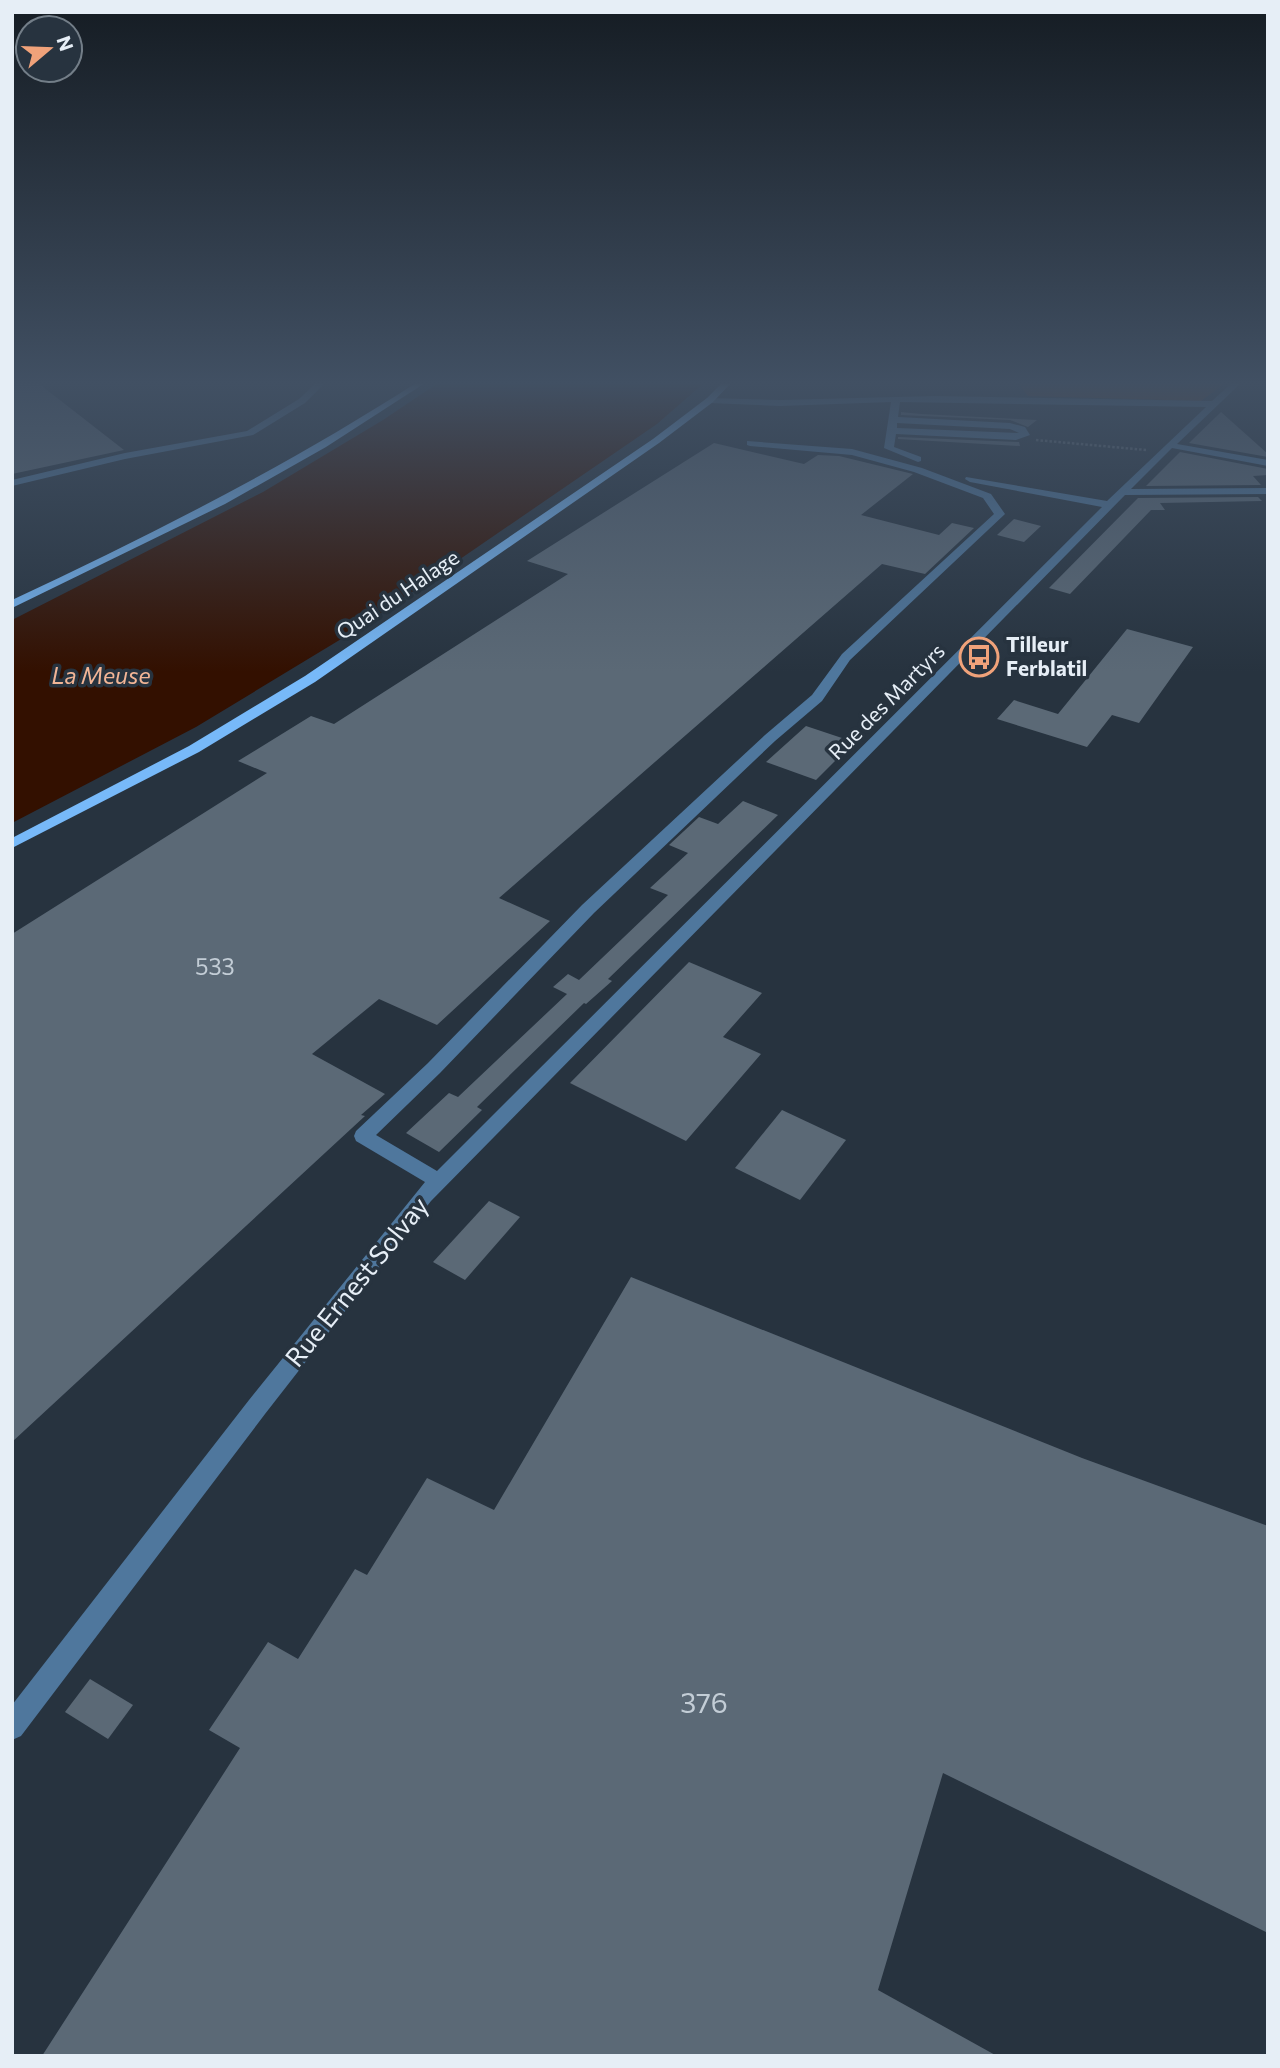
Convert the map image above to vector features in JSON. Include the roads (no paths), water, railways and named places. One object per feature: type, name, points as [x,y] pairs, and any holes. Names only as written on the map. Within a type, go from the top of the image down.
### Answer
[{"type":"main road","points":[[12,605],[263,480]]},
{"type":"main road","name":"Quai du Halage","points":[[12,844],[147,774],[310,679],[600,480]]},
{"type":"street","points":[[439,1181],[363,1136],[588,909],[770,738],[817,698],[846,656],[1000,514],[987,496],[943,480]]},
{"type":"street","points":[[971,480],[1110,505]]},
{"type":"street","name":"Rue des Martyrs","points":[[744,874],[1135,480]]},
{"type":"street","points":[[1123,492],[1268,491]]},
{"type":"street","name":"Rue Ernest Solvay","points":[[12,1727],[257,1407],[424,1196],[744,874]]},
{"type":"water","name":"La Meuse","points":[[284,480],[576,480],[361,627],[196,727],[12,823],[12,620]]},
{"type":"place","name":"Tilleur Ferblatil","points":[[979,657]]}]
